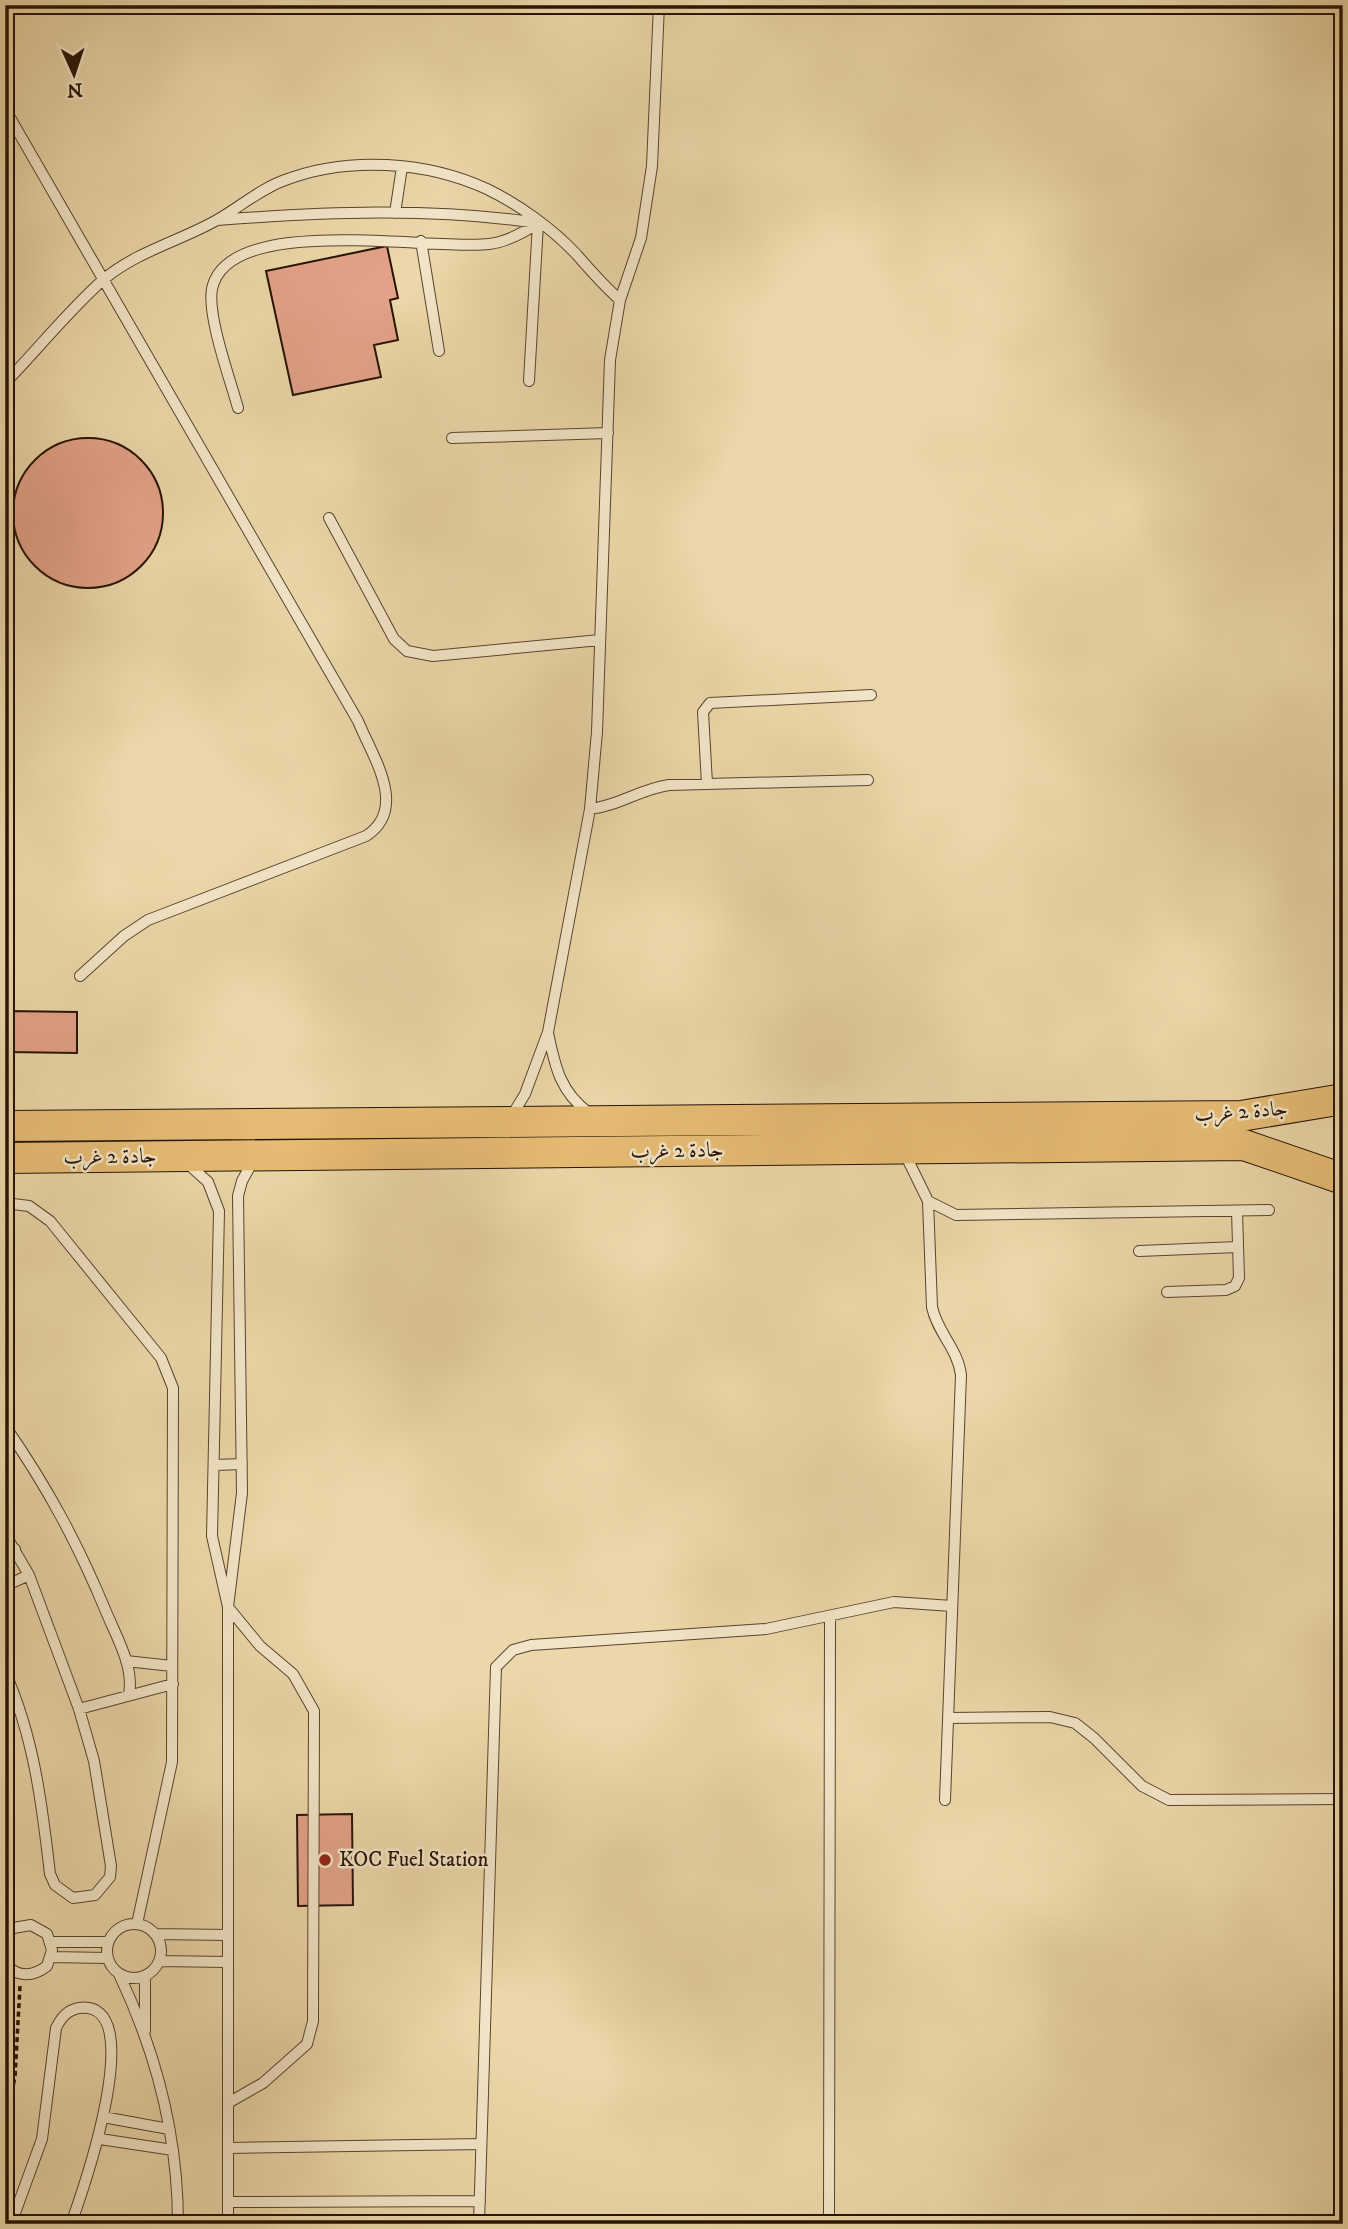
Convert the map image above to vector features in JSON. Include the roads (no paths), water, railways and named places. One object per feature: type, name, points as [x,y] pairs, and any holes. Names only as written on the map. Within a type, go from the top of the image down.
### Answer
[{"type":"main road","name":"جادة 2 غرب","points":[[5,1126],[1241,1116],[1343,1099]]},
{"type":"main road","name":"جادة 2 غرب","points":[[5,1158],[1244,1144],[1343,1179]]},
{"type":"lane","points":[[508,1121],[525,1094],[548,1032],[590,809],[600,640],[610,360],[620,300],[641,238],[652,166],[659,5]]},
{"type":"lane","points":[[5,109],[358,721],[385,787],[388,806],[381,824],[366,836],[148,920],[124,936],[80,976]]},
{"type":"lane","points":[[5,383],[105,279],[140,256],[216,220],[248,198],[284,180],[322,169],[362,164],[402,167],[461,178],[514,205],[563,241],[620,300]]},
{"type":"lane","points":[[395,213],[402,167]]},
{"type":"lane","points":[[216,220],[288,215],[395,213],[481,216],[538,223]]},
{"type":"lane","points":[[238,408],[211,299],[218,274],[236,256],[261,248],[351,240],[491,244],[516,236],[538,223]]},
{"type":"lane","points":[[529,381],[538,223]]},
{"type":"lane","points":[[421,241],[439,351]]},
{"type":"lane","points":[[452,438],[608,433]]},
{"type":"lane","points":[[329,518],[394,639],[407,651],[424,656],[600,640]]},
{"type":"lane","points":[[707,784],[703,712],[710,703],[871,695]]},
{"type":"lane","points":[[590,809],[620,803],[656,787],[868,780]]},
{"type":"lane","points":[[548,1032],[558,1076],[565,1091],[590,1113],[606,1120]]},
{"type":"lane","points":[[902,1149],[929,1201],[932,1307],[935,1319],[957,1358],[961,1375],[945,1800]]},
{"type":"lane","points":[[228,2224],[228,1607],[240,1522],[242,1464],[238,1210],[242,1181],[257,1156]]},
{"type":"lane","points":[[171,1157],[186,1162],[203,1177],[216,1196],[219,1211],[212,1536],[228,1607],[260,1646],[293,1674],[314,1711],[313,2021],[307,2044],[263,2083],[228,2103]]},
{"type":"lane","points":[[929,1201],[946,1212],[966,1215],[1269,1210]]},
{"type":"lane","points":[[5,1203],[29,1206],[50,1222],[161,1357],[170,1375],[174,1407],[171,1451],[172,1762],[136,1924]]},
{"type":"lane","points":[[219,1211],[238,1210]]},
{"type":"lane","points":[[1167,1292],[1231,1289],[1239,1278],[1237,1211]]},
{"type":"lane","points":[[1139,1251],[1238,1247]]},
{"type":"lane","points":[[5,1426],[78,1544],[126,1661],[131,1684],[129,1695]]},
{"type":"lane","points":[[215,1465],[242,1464]]},
{"type":"lane","points":[[5,1534],[10,1551],[29,1575],[79,1709],[94,1761],[111,1866],[104,1887],[85,1898],[62,1893],[50,1874],[38,1772],[19,1702],[5,1672]]},
{"type":"lane","points":[[5,1586],[29,1575]]},
{"type":"lane","points":[[479,2224],[496,1667],[513,1650],[531,1645],[765,1629],[830,1618],[894,1602],[952,1606]]},
{"type":"lane","points":[[829,2224],[830,1618]]},
{"type":"lane","points":[[126,1661],[172,1666]]},
{"type":"lane","points":[[79,1709],[173,1684]]},
{"type":"lane","points":[[948,1718],[1050,1717],[1074,1723],[1094,1738],[1142,1786],[1169,1800],[1343,1799]]},
{"type":"lane","points":[[178,2224],[173,2150],[145,2032],[119,1974],[107,1958],[108,1942],[119,1928],[136,1924],[155,1934],[228,1935]]},
{"type":"lane","points":[[5,1936],[13,1928],[31,1925],[40,1928],[51,1942],[51,1957],[39,1972],[21,1975],[5,1963]]},
{"type":"lane","points":[[119,1974],[127,1978],[145,1976],[159,1961],[161,1947],[155,1934]]},
{"type":"lane","points":[[51,1942],[108,1942]]},
{"type":"lane","points":[[51,1957],[107,1958]]},
{"type":"lane","points":[[159,1961],[228,1962]]},
{"type":"lane","points":[[145,1976],[145,2032]]},
{"type":"lane","points":[[11,2224],[42,2139],[56,2028],[60,2020],[74,2009],[91,2008],[106,2018],[110,2025],[112,2045],[100,2139],[71,2224]]},
{"type":"lane","points":[[103,2117],[169,2129]]},
{"type":"lane","points":[[100,2139],[173,2150]]},
{"type":"lane","points":[[228,2148],[481,2144]]},
{"type":"lane","points":[[228,2202],[480,2201]]},
{"type":"place","name":"KOC Fuel Station","points":[[325,1860]]}]
